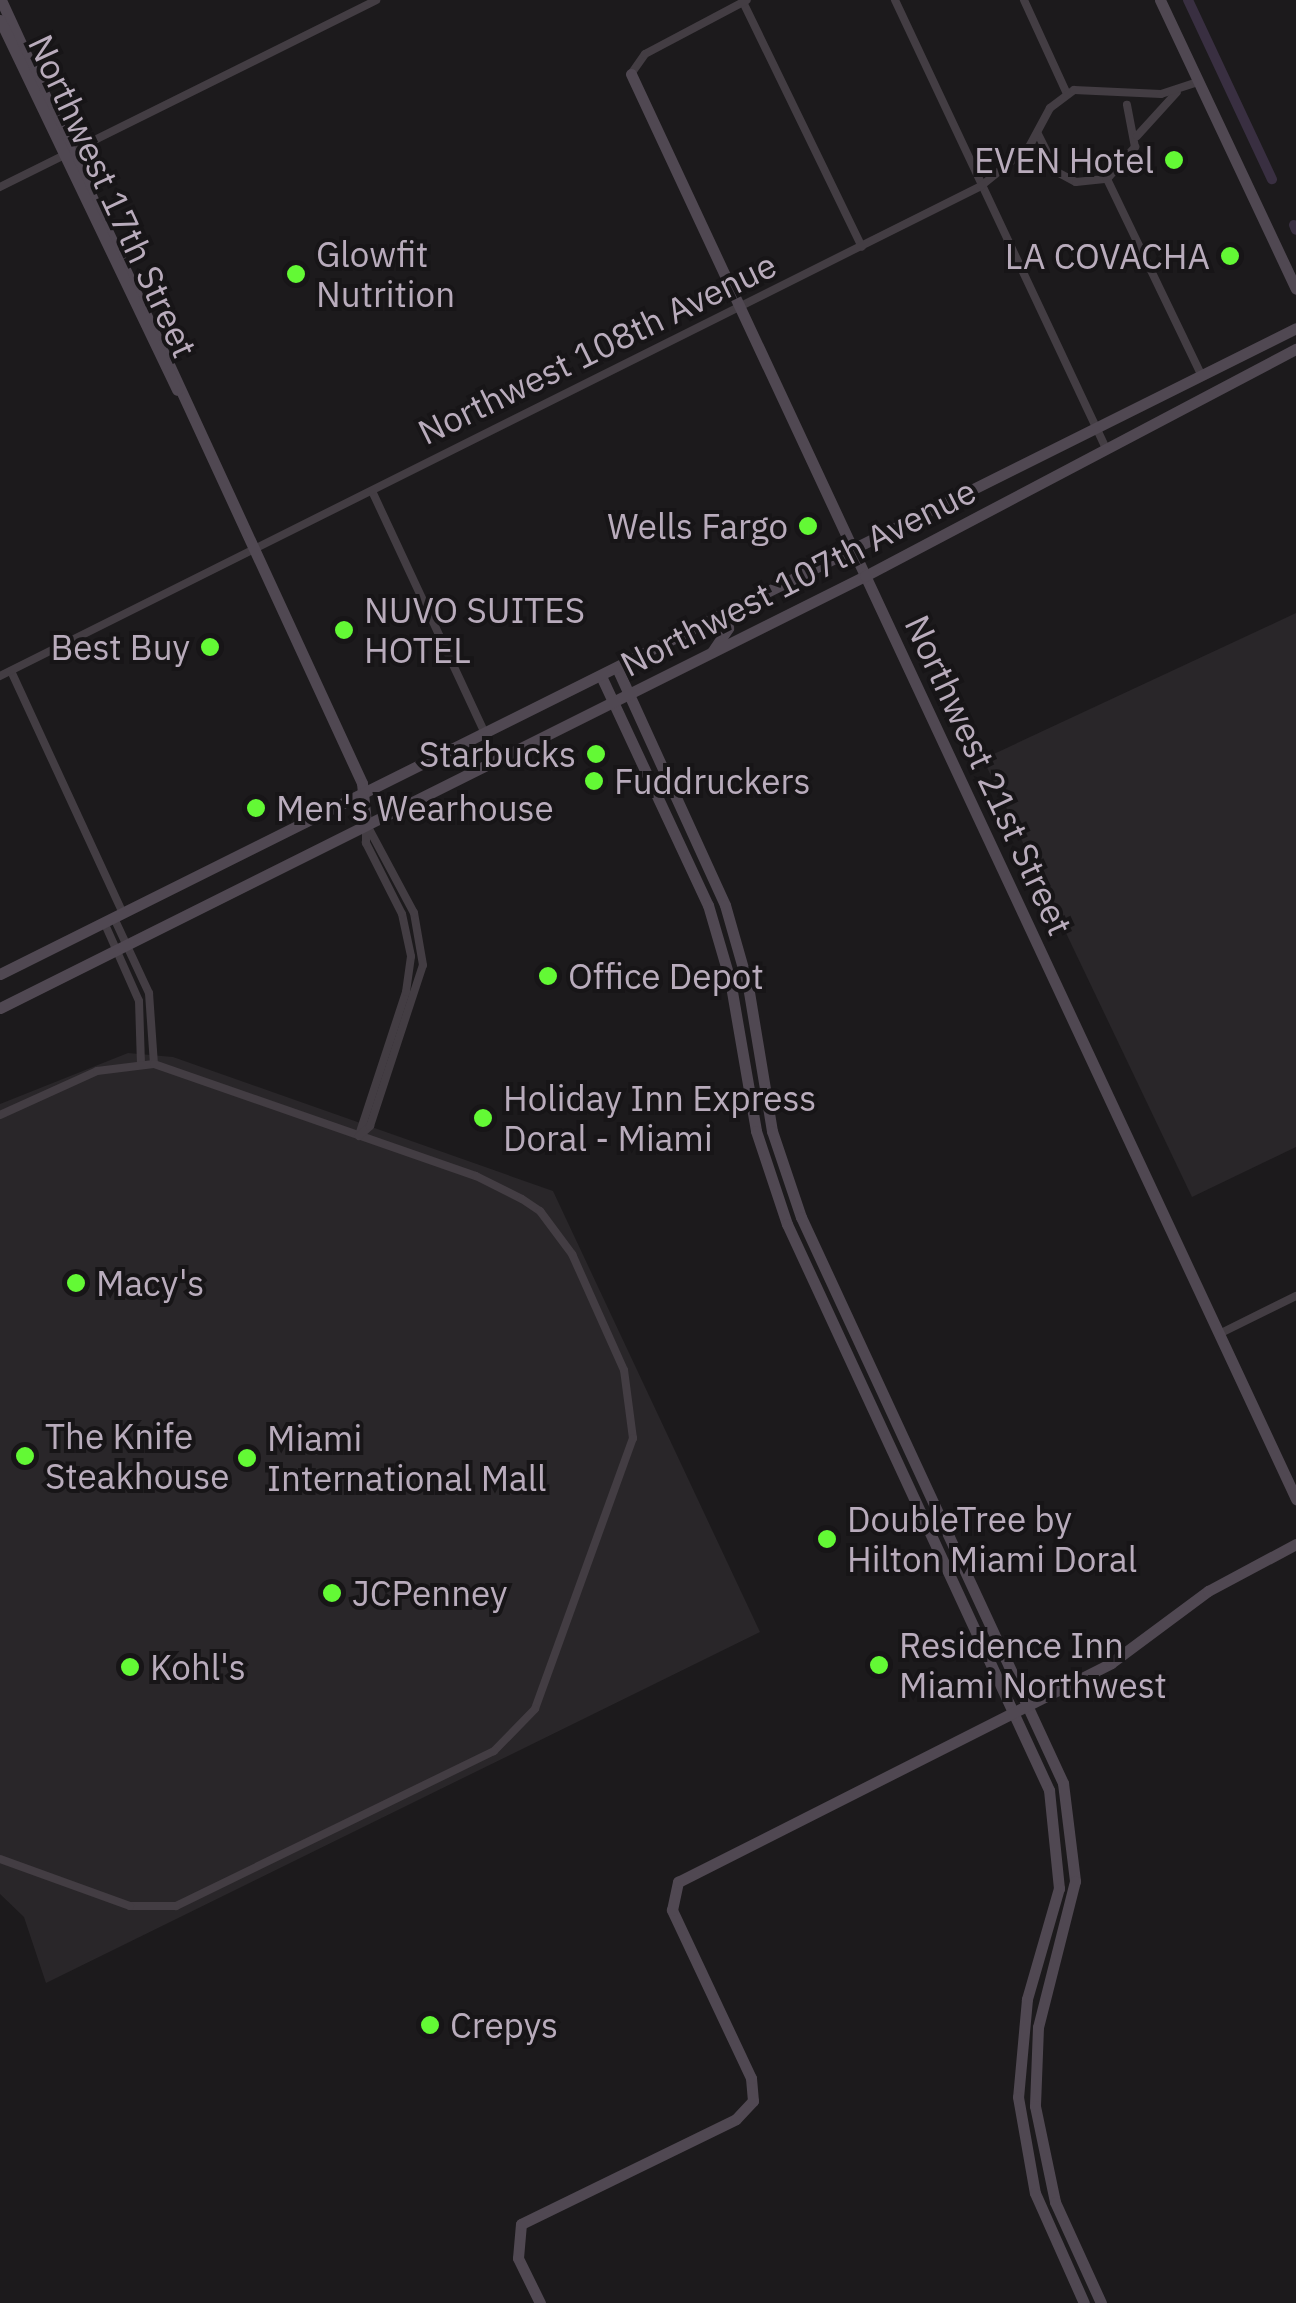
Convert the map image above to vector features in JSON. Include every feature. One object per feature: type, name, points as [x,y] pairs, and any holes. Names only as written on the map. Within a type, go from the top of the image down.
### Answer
[{"type":"street","name":"Northwest 17th Street","points":[[1,0],[68,154],[364,793],[366,823]]},
{"type":"street","points":[[0,188],[376,0]]},
{"type":"street","points":[[895,0],[1107,450]]},
{"type":"street","points":[[1024,0],[1066,94],[1084,88],[1177,92]]},
{"type":"street","points":[[1160,0],[1296,289]]},
{"type":"street","points":[[632,74],[646,54],[745,1],[862,247]]},
{"type":"street","name":"Northwest 17th Street","points":[[0,20],[68,154]]},
{"type":"street","name":"Northwest 21st Street","points":[[632,74],[1296,1498]]},
{"type":"street","points":[[1136,136],[1177,92],[1199,82]]},
{"type":"street","name":"Northwest 108th Avenue","points":[[0,676],[981,186],[1038,134],[1050,108],[1066,94]]},
{"type":"street","points":[[1038,134],[1056,172],[1086,183],[1107,179],[1131,157],[1136,136],[1127,105]]},
{"type":"street","points":[[1107,179],[1202,376]]},
{"type":"street","name":"Northwest 107th Avenue","points":[[1,971],[1296,328]]},
{"type":"street","name":"Northwest 107th Avenue","points":[[0,1008],[865,576],[1296,349]]},
{"type":"street","points":[[372,490],[485,733]]},
{"type":"street","points":[[712,652],[728,628],[726,613]]},
{"type":"street","points":[[617,668],[726,905],[748,986],[772,1131],[801,1217],[1029,1707],[1072,1814],[1076,1864],[1069,1918],[1038,2028],[1034,2106],[1055,2202],[1102,2303]]},
{"type":"street","points":[[11,670],[114,918],[139,1002],[141,1063]]},
{"type":"street","points":[[601,676],[708,905],[730,980],[756,1130],[787,1224],[1015,1714],[1057,1824],[1054,1912],[1027,1999],[1018,2097],[1035,2193],[1084,2303]]},
{"type":"street","points":[[359,1136],[370,1126],[409,1022],[423,958],[414,913],[366,823]]},
{"type":"street","points":[[122,946],[152,1007],[154,1064]]},
{"type":"street","points":[[0,1116],[97,1071],[154,1064],[476,1176],[540,1211],[572,1254],[624,1370],[633,1426],[627,1462],[535,1709],[494,1751],[176,1906],[130,1906],[0,1858]]},
{"type":"street","points":[[1219,1334],[1296,1296]]},
{"type":"street","points":[[540,2303],[518,2258],[518,2230],[526,2219],[742,2116],[753,2102],[751,2078],[676,1920],[673,1891],[691,1874],[1029,1707],[1140,1645],[1208,1590],[1296,1544]]},
{"type":"shaded area","points":[[1296,613],[1296,1147],[1192,1197],[983,759]]},
{"type":"shaded area","points":[[128,1053],[173,1057],[553,1191],[760,1632],[46,1983],[24,1917],[0,1894],[0,1104]]},
{"type":"waterway","points":[[1188,0],[1272,179]]},
{"type":"waterway","points":[[1294,225],[1296,230]]},
{"type":"place","name":"EVEN Hotel","points":[[1174,160]]},
{"type":"place","name":"LA COVACHA","points":[[1230,256]]},
{"type":"place","name":"Glowfit Nutrition","points":[[296,274]]},
{"type":"place","name":"Wells Fargo","points":[[808,526]]},
{"type":"place","name":"NUVO SUITES HOTEL","points":[[344,630]]},
{"type":"place","name":"Best Buy","points":[[210,647]]},
{"type":"place","name":"Starbucks","points":[[596,754]]},
{"type":"place","name":"Fuddruckers","points":[[594,781]]},
{"type":"place","name":"Men's Wearhouse","points":[[256,808]]},
{"type":"place","name":"Office Depot","points":[[548,976]]},
{"type":"place","name":"Holiday Inn Express Doral - Miami","points":[[483,1118]]},
{"type":"place","name":"Macy's","points":[[76,1283]]},
{"type":"place","name":"The Knife Steakhouse","points":[[25,1456]]},
{"type":"place","name":"Miami International Mall","points":[[247,1458]]},
{"type":"place","name":"DoubleTree by Hilton Miami Doral","points":[[827,1539]]},
{"type":"place","name":"JCPenney","points":[[332,1593]]},
{"type":"place","name":"Residence Inn Miami Northwest","points":[[879,1665]]},
{"type":"place","name":"Kohl's","points":[[130,1667]]},
{"type":"place","name":"Crepys","points":[[430,2025]]}]
